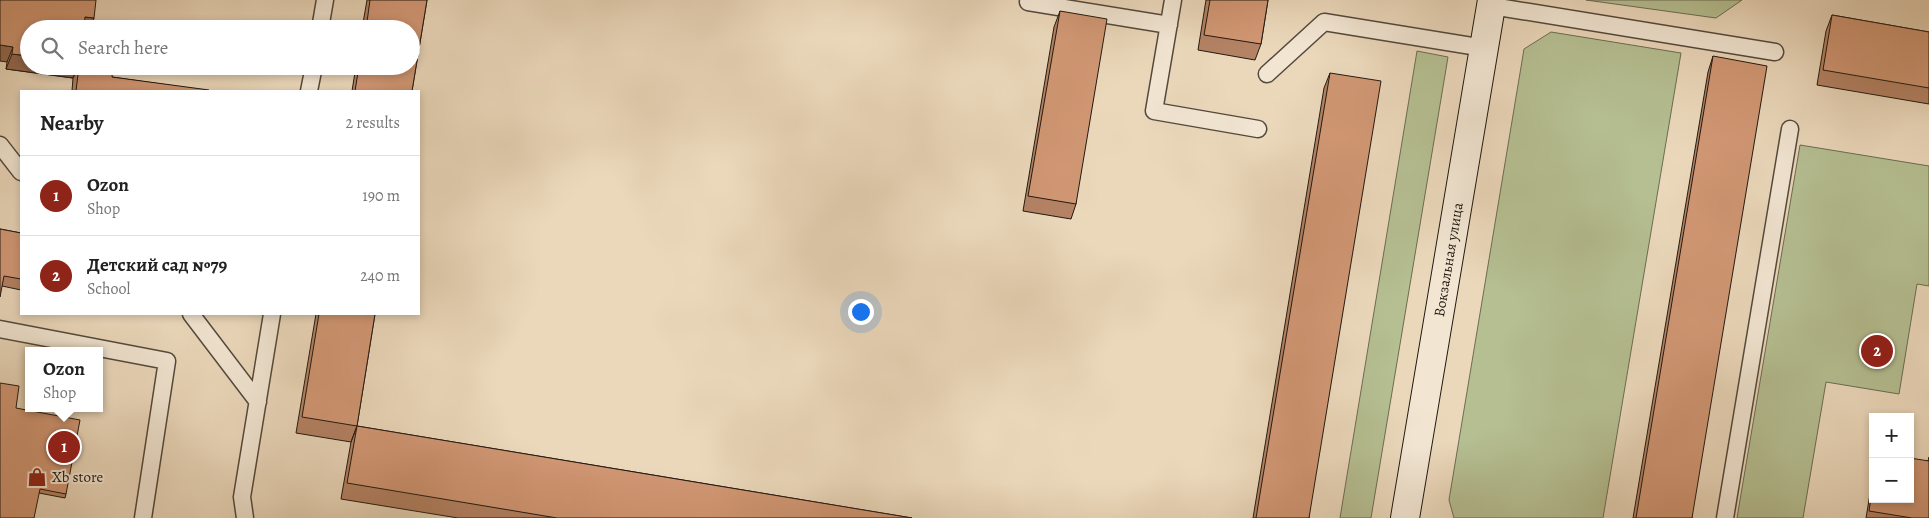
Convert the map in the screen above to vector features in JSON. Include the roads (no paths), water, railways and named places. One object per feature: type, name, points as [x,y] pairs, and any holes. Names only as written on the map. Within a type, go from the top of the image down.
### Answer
[{"type":"main road","name":"Вокзальная улица","points":[[1405,518],[1492,3]]},
{"type":"lane","points":[[322,20],[325,0]]},
{"type":"lane","points":[[1173,0],[1154,111],[1258,130]]},
{"type":"lane","points":[[1028,2],[1169,26]]},
{"type":"lane","points":[[1492,3],[1775,52]]},
{"type":"lane","points":[[1267,74],[1324,22],[1484,48]]},
{"type":"lane","points":[[309,90],[312,75]]},
{"type":"lane","points":[[1725,518],[1790,129]]},
{"type":"lane","points":[[0,145],[20,171]]},
{"type":"lane","points":[[192,315],[258,402]]},
{"type":"lane","points":[[245,518],[242,497],[272,315]]},
{"type":"lane","points":[[0,329],[97,347]]},
{"type":"lane","points":[[103,348],[167,360],[143,518]]},
{"type":"place","name":"Детский сад №79","points":[[1877,351]]},
{"type":"place","name":"Ozon","points":[[64,447]]},
{"type":"place","name":"Xb store","points":[[37,477]]}]
